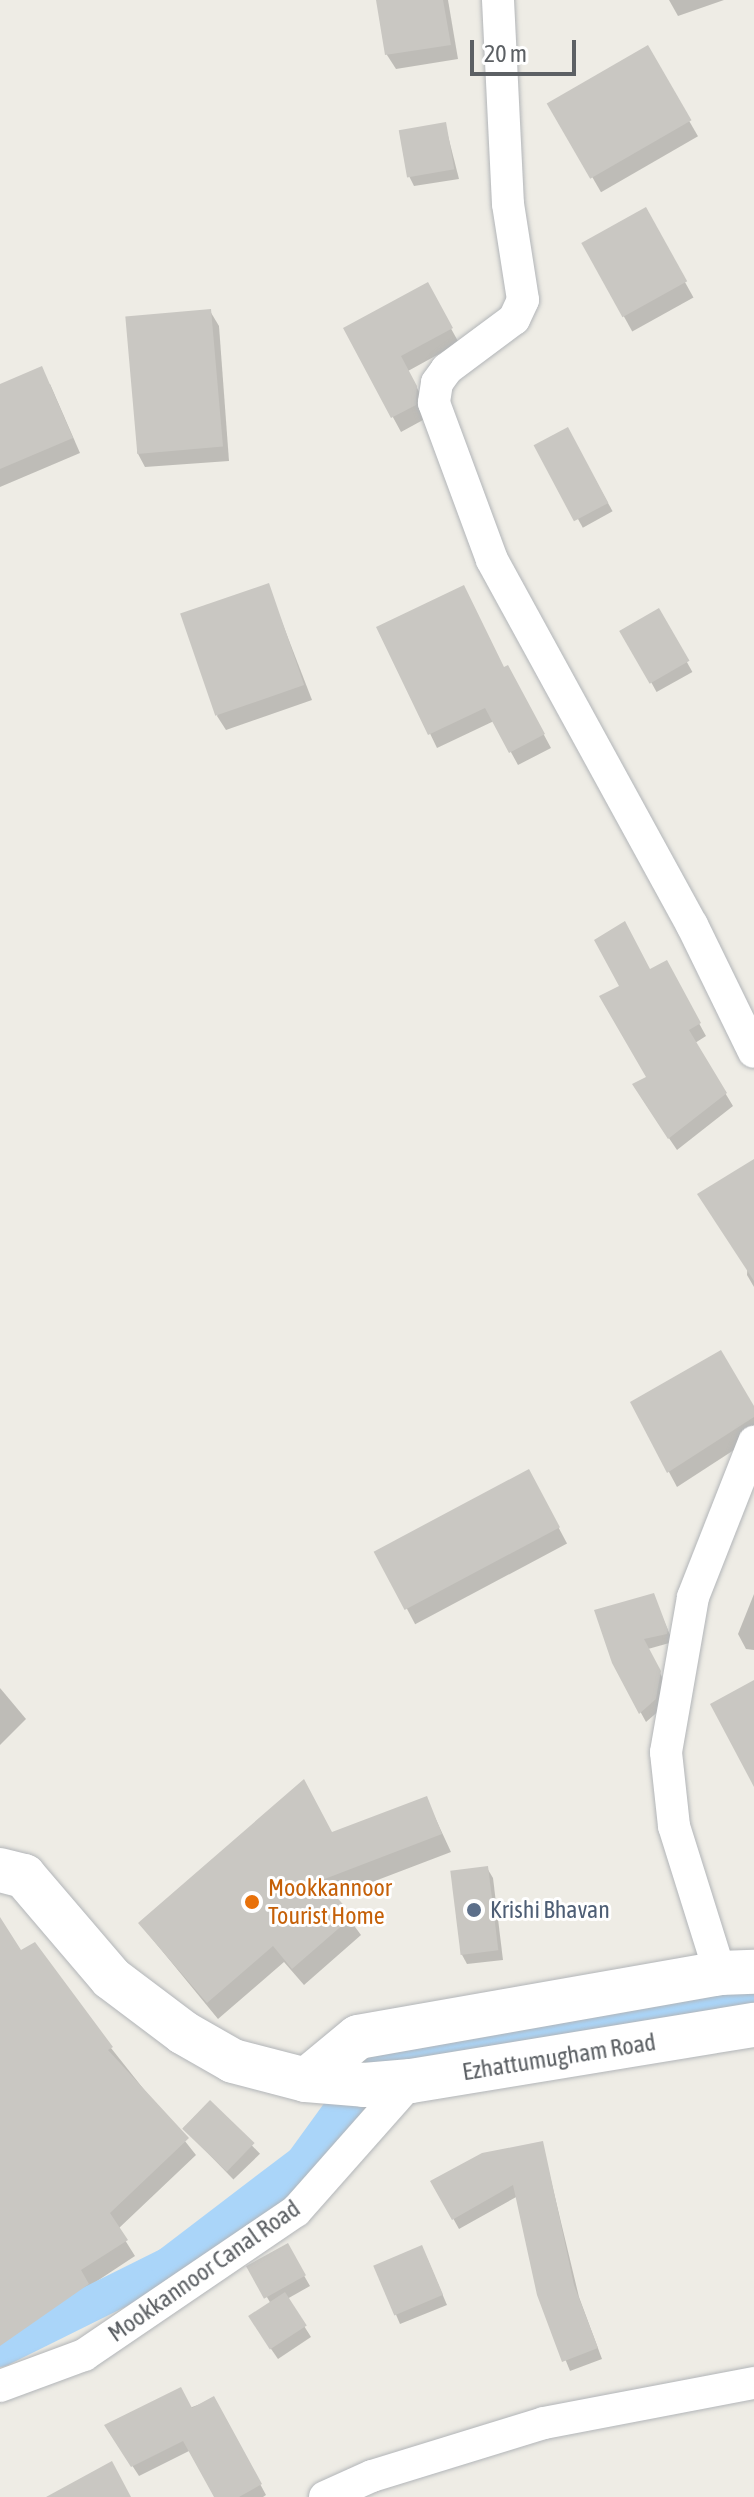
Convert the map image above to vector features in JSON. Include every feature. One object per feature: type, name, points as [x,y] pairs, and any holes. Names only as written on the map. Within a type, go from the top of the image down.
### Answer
[{"type":"main road","name":"Ezhattumugham Road","points":[[1,1868],[24,1876],[111,1978],[184,2033],[233,2061],[306,2080],[358,2084],[411,2081],[754,2025]]},
{"type":"main road","points":[[306,2080],[358,2037],[737,1973]]},
{"type":"street","points":[[498,0],[508,204],[523,300],[514,319],[447,369],[437,383],[434,403],[492,560],[692,925],[754,1052]]},
{"type":"street","points":[[737,1973],[674,1826],[666,1752],[693,1597],[754,1442]]},
{"type":"street","name":"Mookkannoor Canal Road","points":[[0,2386],[84,2355],[296,2211],[411,2081]]},
{"type":"street","points":[[325,2497],[372,2476],[544,2423],[754,2383]]},
{"type":"building","points":[[376,0],[443,0],[451,45],[385,55]]},
{"type":"building","points":[[648,45],[692,120],[590,179],[547,104]]},
{"type":"building","points":[[446,122],[454,169],[407,178],[399,130]]},
{"type":"building","points":[[646,207],[687,281],[622,317],[581,243]]},
{"type":"building","points":[[428,282],[453,328],[401,356],[417,386],[416,405],[391,418],[343,328]]},
{"type":"building","points":[[211,309],[223,446],[137,454],[125,316]]},
{"type":"building","points":[[42,366],[73,438],[0,469],[0,384]]},
{"type":"building","points":[[568,427],[608,503],[574,521],[534,445]]},
{"type":"building","points":[[269,583],[304,685],[215,716],[180,614]]},
{"type":"building","points":[[464,585],[504,667],[508,665],[545,734],[509,753],[485,708],[428,735],[376,627]]},
{"type":"building","points":[[659,608],[690,661],[650,684],[619,631]]},
{"type":"building","points":[[625,921],[650,969],[667,960],[701,1023],[689,1030],[727,1093],[668,1139],[632,1084],[646,1077],[599,996],[619,986],[594,940]]},
{"type":"building","points":[[754,1159],[754,1281],[697,1194]]},
{"type":"building","points":[[721,1350],[754,1406],[754,1417],[667,1473],[630,1402]]},
{"type":"building","points":[[529,1469],[560,1527],[405,1610],[374,1552]]},
{"type":"building","points":[[654,1593],[668,1630],[667,1634],[644,1639],[661,1671],[656,1699],[639,1714],[612,1663],[594,1610]]},
{"type":"building","points":[[754,1680],[754,1787],[710,1704]]},
{"type":"building","name":"Mookkannoor Tourist Home","points":[[304,1779],[332,1832],[427,1796],[442,1834],[322,1880],[353,1916],[292,1969],[273,1946],[207,2003],[138,1923]]},
{"type":"building","name":"Krishi Bhavan","points":[[488,1866],[498,1950],[461,1955],[450,1871]]},
{"type":"building","points":[[0,1917],[21,1950],[35,1942],[113,2047],[108,2050],[189,2138],[110,2213],[128,2240],[81,2270],[89,2284],[0,2346]]},
{"type":"building","points":[[210,2100],[255,2143],[227,2172],[182,2129]]},
{"type":"building","points":[[543,2141],[574,2285],[598,2348],[562,2362],[537,2295],[513,2185],[452,2220],[430,2181],[482,2153]]},
{"type":"building","points":[[288,2243],[306,2275],[264,2299],[246,2266]]},
{"type":"building","points":[[422,2245],[443,2295],[394,2315],[373,2266]]},
{"type":"building","points":[[285,2292],[307,2326],[270,2350],[248,2316]]},
{"type":"building","points":[[181,2387],[192,2408],[214,2396],[262,2484],[239,2497],[214,2497],[183,2441],[131,2467],[104,2425]]},
{"type":"building","points":[[112,2461],[131,2497],[46,2497]]},
{"type":"waterway","points":[[360,2084],[381,2054],[703,2002],[754,2002]]},
{"type":"waterway","points":[[0,2349],[169,2265],[303,2163],[359,2086]]},
{"type":"place","name":"Mookkannoor Tourist Home","points":[[252,1902]]},
{"type":"place","name":"Krishi Bhavan","points":[[474,1910]]}]
